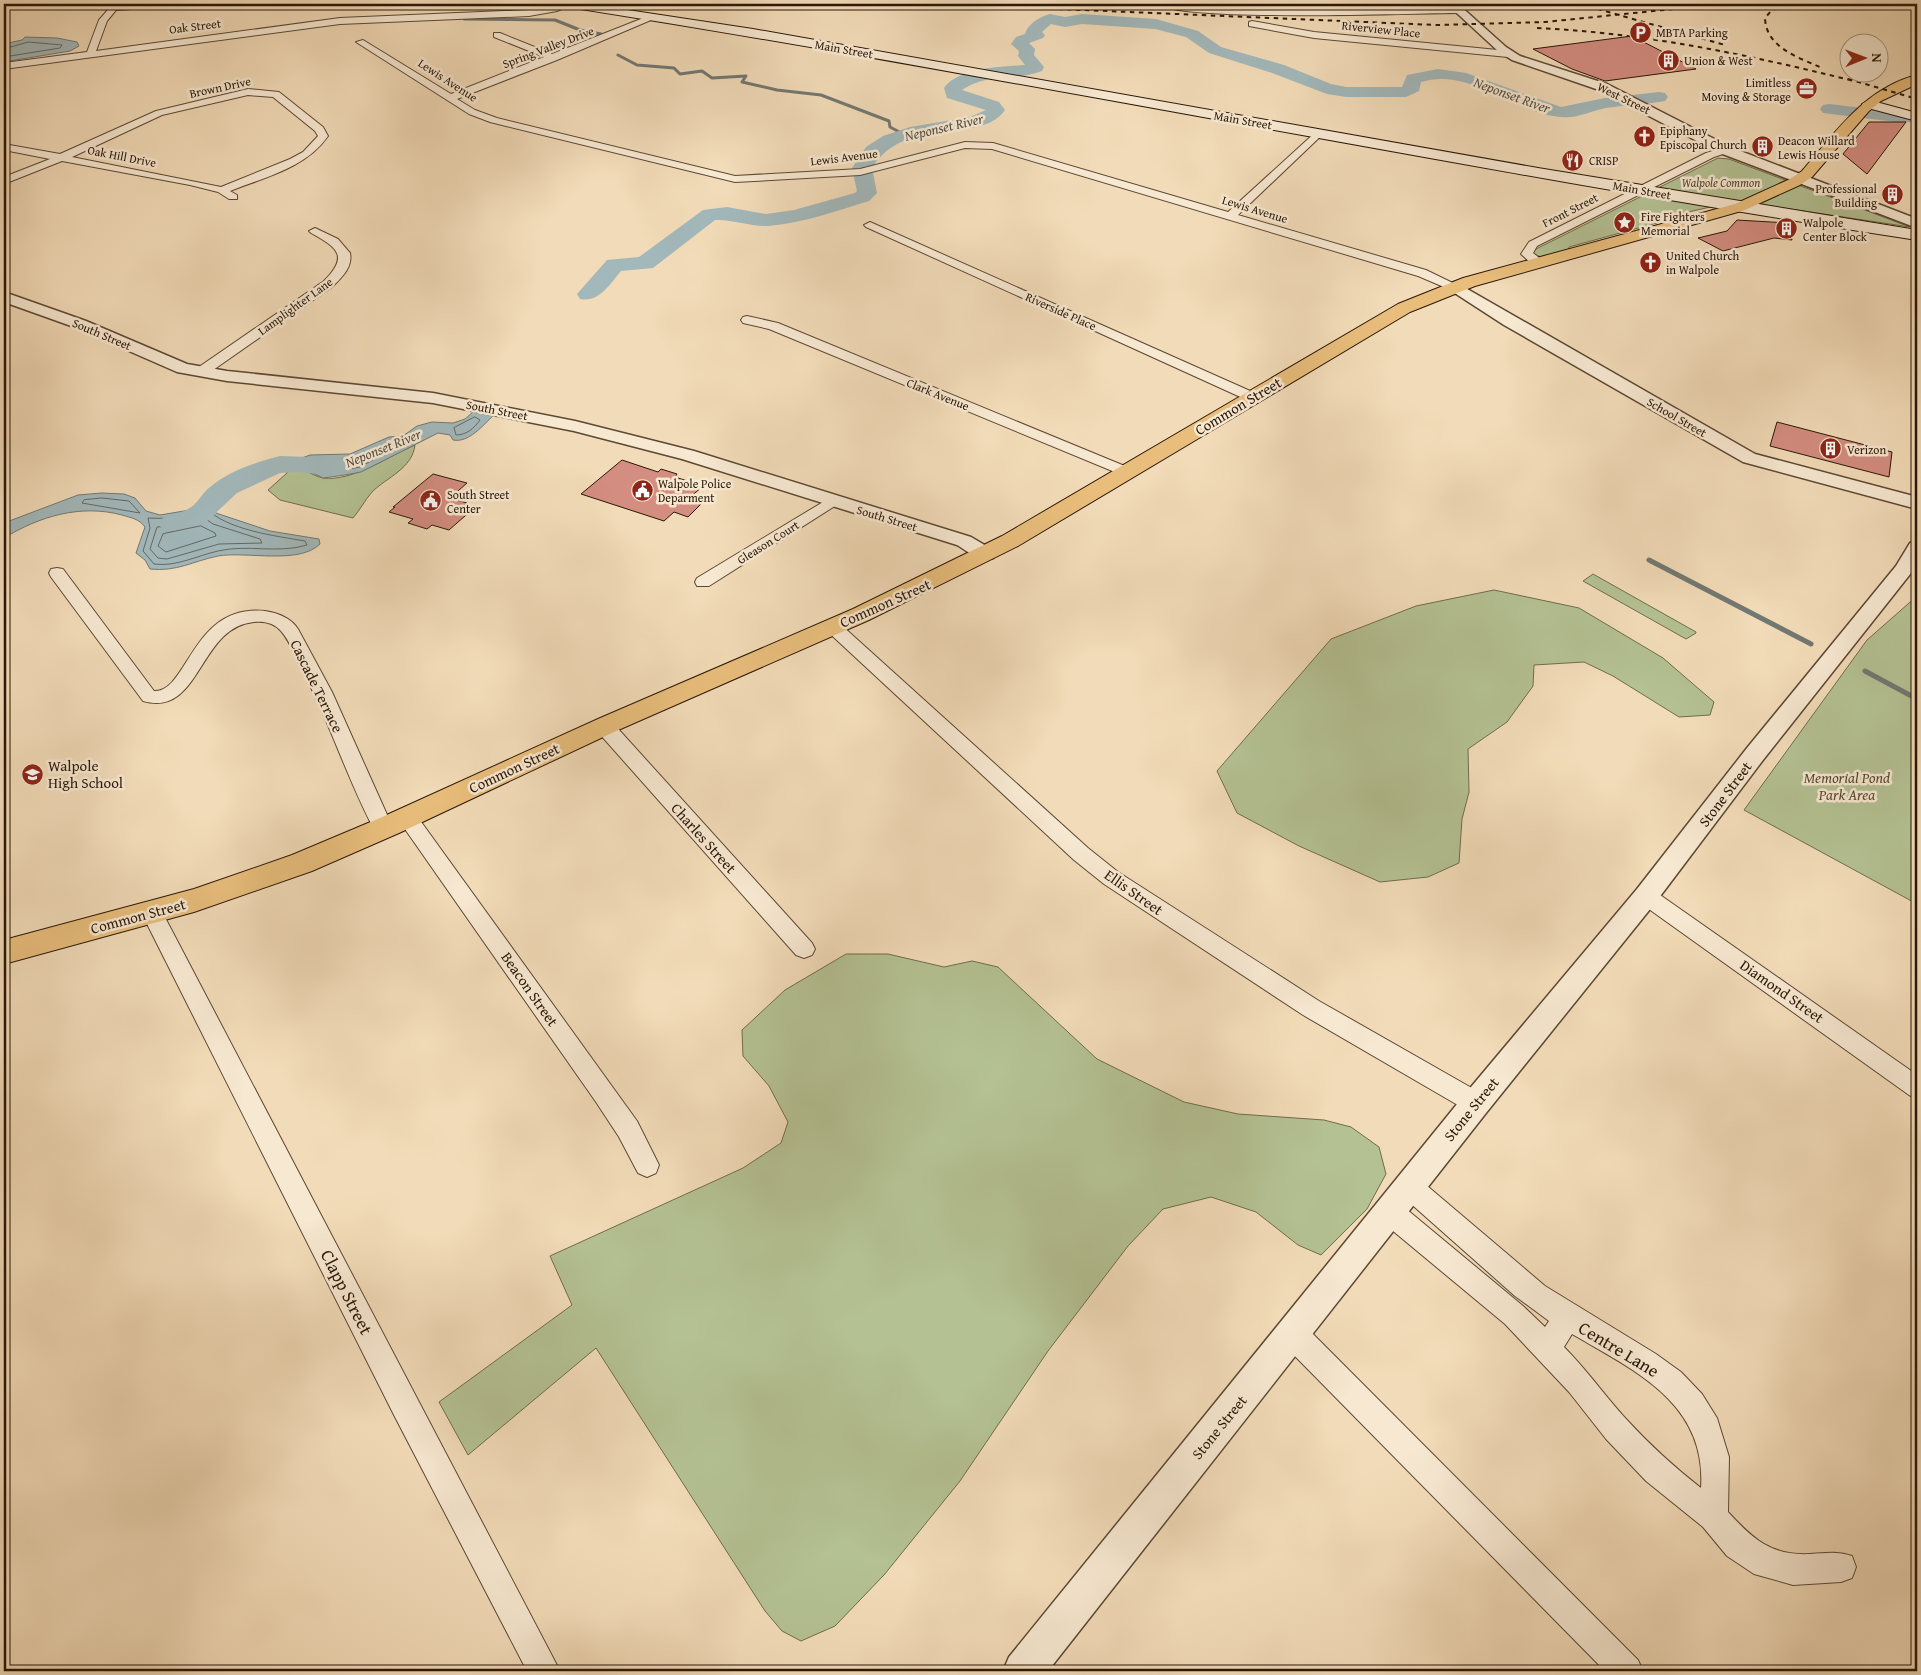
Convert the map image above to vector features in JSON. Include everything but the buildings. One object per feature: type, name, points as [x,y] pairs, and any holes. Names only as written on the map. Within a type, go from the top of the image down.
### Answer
[{"type":"main road","name":"Main Street","points":[[569,4],[654,17],[1740,207],[1917,235]]},
{"type":"main road","points":[[1801,179],[1863,110],[1917,79]]},
{"type":"main road","points":[[1863,110],[1913,115]]},
{"type":"main road","name":"Common Street","points":[[4,952],[152,912],[254,881],[383,828],[604,726],[921,588],[986,554],[1404,308],[1455,287],[1740,207],[1801,179]]},
{"type":"street","points":[[91,53],[103,20],[115,6],[178,4]]},
{"type":"street","name":"Oak Street","points":[[4,66],[340,21],[529,13],[549,11],[569,4]]},
{"type":"street","points":[[1162,4],[1203,10],[1313,12],[1456,7]]},
{"type":"street","points":[[1302,4],[1313,12]]},
{"type":"street","name":"West Street","points":[[1456,7],[1508,54],[1523,61],[1593,83],[1633,101],[1725,150],[1917,224]]},
{"type":"street","name":"Spring Valley Drive","points":[[450,98],[654,17]]},
{"type":"street","name":"Riverview Place","points":[[1252,24],[1314,35],[1508,54]]},
{"type":"street","points":[[498,35],[554,58]]},
{"type":"street","name":"Lewis Avenue","points":[[360,42],[472,112],[494,120],[735,179],[864,171],[965,145],[993,146],[1422,273],[1455,287]]},
{"type":"street","name":"Brown Drive","points":[[4,181],[62,158],[160,114],[248,92],[260,91],[276,94],[320,129],[323,136],[320,143],[300,158],[222,190]]},
{"type":"street","points":[[1230,216],[1318,133]]},
{"type":"street","name":"Oak Hill Drive","points":[[4,147],[222,190],[234,197]]},
{"type":"street","name":"Front Street","points":[[1538,263],[1527,254],[1533,244],[1710,155],[1725,150]]},
{"type":"street","name":"Riverside Place","points":[[870,225],[1252,398]]},
{"type":"street","name":"Lamplighter Lane","points":[[201,372],[328,284],[341,270],[346,263],[343,248],[314,231]]},
{"type":"street","name":"School Street","points":[[1455,287],[1518,326],[1749,458],[1917,503]]},
{"type":"street","name":"South Street","points":[[4,297],[80,324],[169,364],[201,372],[433,398],[575,426],[688,456],[964,541],[986,554]]},
{"type":"street","name":"Clark Avenue","points":[[747,320],[773,326],[1127,472]]},
{"type":"street","name":"Gleason Court","points":[[703,582],[833,501]]},
{"type":"street","name":"Stone Street","points":[[1023,1671],[1476,1103],[1646,896],[1755,754],[1904,569],[1917,547]]},
{"type":"street","name":"Cascade Terrace","points":[[58,573],[149,697],[160,697],[182,682],[218,629],[239,618],[258,616],[273,617],[284,624],[289,629],[323,692],[383,828]]},
{"type":"street","name":"Ellis Street","points":[[833,627],[1081,854],[1111,878],[1311,1008],[1476,1103]]},
{"type":"street","name":"Charles Street","points":[[604,726],[804,949]]},
{"type":"street","name":"Beacon Street","points":[[407,817],[604,1094],[628,1129],[647,1165]]},
{"type":"street","name":"Diamond Street","points":[[1646,896],[1917,1088]]},
{"type":"street","name":"Clapp Street","points":[[152,912],[404,1405],[544,1671]]},
{"type":"street","name":"Centre Lane","points":[[1410,1187],[1540,1299],[1566,1318],[1639,1358],[1668,1380],[1693,1406],[1709,1431],[1716,1458],[1713,1518]]},
{"type":"street","points":[[1390,1212],[1489,1292],[1579,1382],[1616,1428],[1656,1471],[1713,1518],[1738,1546],[1765,1562],[1793,1570],[1840,1567]]},
{"type":"street","name":"Centre Lane","points":[[1546,1348],[1566,1318]]},
{"type":"street","points":[[1293,1334],[1627,1671]]},
{"type":"green space","name":"Walpole Common","points":[[1718,158],[1729,159],[1910,227],[1737,201],[1675,215],[1675,218],[1569,247],[1569,250],[1541,257],[1533,254],[1534,250]]},
{"type":"green space","points":[[415,445],[413,453],[404,466],[372,492],[353,518],[280,500],[268,490],[287,473],[291,462],[319,477],[334,478],[358,472]]},
{"type":"green space","points":[[1593,574],[1696,633],[1686,639],[1583,581]]},
{"type":"green space","points":[[1494,590],[1579,608],[1663,658],[1714,702],[1710,715],[1679,717],[1613,676],[1584,662],[1534,665],[1533,686],[1507,722],[1468,749],[1469,792],[1462,819],[1459,863],[1428,877],[1380,882],[1299,846],[1237,813],[1217,771],[1331,639],[1416,606]]},
{"type":"green space","name":"Memorial Pond Park Area","points":[[1917,596],[1917,904],[1744,810],[1867,640]]},
{"type":"green space","points":[[846,954],[888,954],[944,967],[972,961],[998,967],[1097,1059],[1184,1102],[1238,1114],[1324,1120],[1351,1127],[1379,1147],[1386,1174],[1367,1209],[1321,1255],[1298,1245],[1256,1212],[1211,1197],[1163,1209],[1128,1246],[1048,1351],[960,1481],[884,1575],[835,1626],[801,1641],[782,1631],[765,1611],[596,1348],[468,1455],[439,1402],[572,1305],[550,1256],[743,1168],[781,1143],[788,1122],[769,1086],[743,1056],[742,1030],[785,990]]},
{"type":"water","points":[[25,37],[57,38],[77,42],[79,46],[70,51],[4,62],[4,44],[22,40]]},
{"type":"water","points":[[473,412],[494,415],[475,433],[464,439],[453,440],[450,435],[438,433],[361,472],[323,478],[291,462],[310,455],[350,454],[389,437],[403,436],[417,426],[432,422],[453,423],[465,419]]},
{"type":"water","points":[[124,494],[135,498],[146,511],[160,515],[190,510],[208,498],[217,501],[212,507],[216,513],[270,531],[319,539],[320,544],[311,550],[299,554],[286,556],[218,556],[177,568],[160,570],[150,569],[145,560],[136,553],[145,527],[143,524],[122,515],[91,511],[61,514],[46,518],[4,538],[4,523],[78,495]]},
{"type":"waterway","points":[[1910,4],[1910,7],[1917,9]]},
{"type":"waterway","points":[[464,19],[555,20],[580,30],[601,34]]},
{"type":"waterway","name":"Neponset River","points":[[588,294],[615,265],[645,263],[710,214],[727,213],[766,220],[796,216],[862,197],[867,193],[862,168],[873,151],[889,140],[932,128],[973,122],[988,117],[996,110],[993,106],[953,94],[953,88],[982,74],[1036,67],[1026,56],[1027,49],[1019,44],[1022,40],[1037,35],[1033,34],[1033,31],[1043,24],[1042,22],[1050,19],[1065,22],[1082,19],[1156,24],[1192,34],[1215,50],[1278,69],[1327,89],[1346,92],[1406,92],[1413,87],[1413,79],[1425,75],[1438,74],[1466,78],[1493,86],[1538,106],[1561,112],[1605,103],[1659,97]]},
{"type":"waterway","points":[[618,55],[637,65],[674,68],[680,74],[702,71],[712,78],[746,76],[742,82],[777,90],[821,95],[889,121],[890,127],[905,135]]},
{"type":"waterway","name":"Neponset River","points":[[1829,109],[1896,117],[1917,117]]},
{"type":"waterway","name":"Neponset River","points":[[172,523],[196,517],[227,487],[271,467],[289,463],[322,467],[339,466]]},
{"type":"waterway","points":[[1649,560],[1811,644]]},
{"type":"waterway","points":[[1865,671],[1917,699]]},
{"type":"railway","points":[[941,4],[1436,25],[1545,22],[1618,15]]},
{"type":"railway","points":[[1580,4],[1618,15]]},
{"type":"railway","points":[[1618,15],[1723,4]]},
{"type":"railway","points":[[1786,4],[1771,11],[1765,18],[1771,36],[1784,50],[1820,67]]},
{"type":"railway","points":[[1618,15],[1725,45]]},
{"type":"railway","points":[[1537,28],[1657,40],[1775,62],[1838,77]]},
{"type":"railway","points":[[1858,82],[1917,99]]},
{"type":"place","name":"MBTA Parking","points":[[1640,32]]},
{"type":"place","name":"Union & West","points":[[1668,60]]},
{"type":"place","name":"Limitless Moving & Storage","points":[[1807,89]]},
{"type":"place","name":"Epiphany Episcopal Church","points":[[1644,137]]},
{"type":"place","name":"Deacon Willard Lewis House","points":[[1762,147]]},
{"type":"place","name":"CRISP","points":[[1573,160]]},
{"type":"place","name":"Professional Building","points":[[1893,195]]},
{"type":"place","name":"Fire Fighters Memorial","points":[[1625,223]]},
{"type":"place","name":"Walpole Center Block","points":[[1787,229]]},
{"type":"place","name":"United Church in Walpole","points":[[1650,262]]},
{"type":"place","name":"Verizon","points":[[1831,449]]},
{"type":"place","name":"Walpole Police Deparment","points":[[642,490]]},
{"type":"place","name":"South Street Center","points":[[431,501]]},
{"type":"place","name":"Walpole High School","points":[[32,774]]}]
